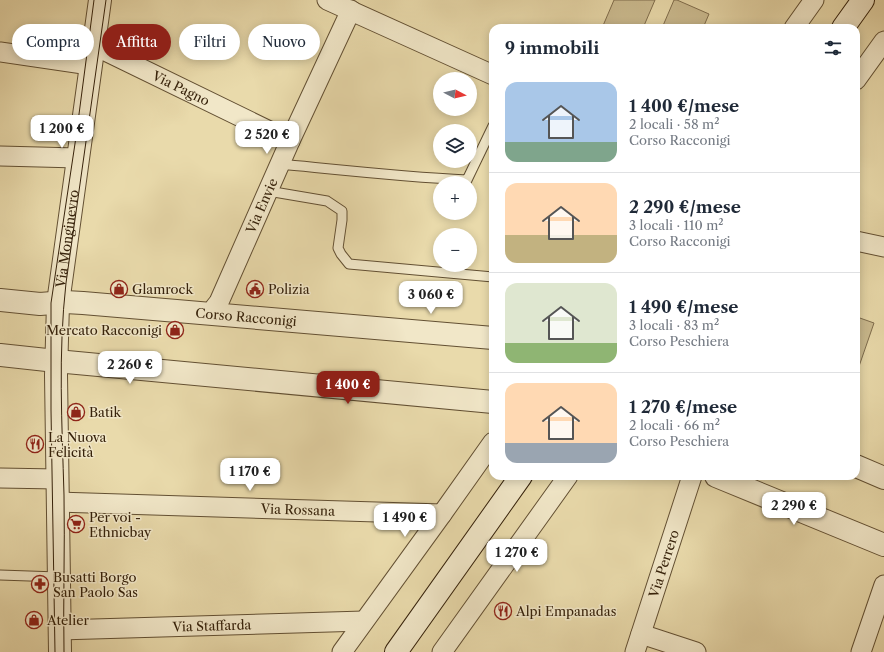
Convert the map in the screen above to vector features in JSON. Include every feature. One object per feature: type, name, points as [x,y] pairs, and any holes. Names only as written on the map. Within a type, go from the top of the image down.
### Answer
[{"type":"street","name":"Via Monginevro","points":[[94,41],[100,0]]},
{"type":"street","points":[[327,0],[489,73]]},
{"type":"street","points":[[797,24],[814,0]]},
{"type":"street","points":[[846,24],[863,0]]},
{"type":"street","name":"Via Envie","points":[[213,313],[290,141],[351,10]]},
{"type":"street","points":[[860,75],[882,46]]},
{"type":"street","name":"Via Pagno","points":[[0,52],[12,52]]},
{"type":"street","name":"Via Pagno","points":[[94,56],[290,141]]},
{"type":"street","name":"Via Monginevro","points":[[60,652],[56,361],[58,302],[91,60]]},
{"type":"street","points":[[0,156],[78,158]]},
{"type":"street","points":[[860,242],[884,247]]},
{"type":"street","name":"Corso Racconigi","points":[[0,300],[40,304],[58,302],[83,303],[213,313],[489,338]]},
{"type":"street","points":[[0,355],[489,402]]},
{"type":"street","points":[[342,652],[489,448]]},
{"type":"street","points":[[860,468],[884,478]]},
{"type":"street","points":[[0,478],[57,479]]},
{"type":"street","points":[[396,652],[518,480]]},
{"type":"street","points":[[442,652],[565,480]]},
{"type":"street","name":"Via Perrero","points":[[635,652],[691,480]]},
{"type":"street","points":[[726,480],[884,545]]},
{"type":"street","name":"Via Rossana","points":[[57,502],[442,514]]},
{"type":"street","points":[[861,652],[884,585]]},
{"type":"street","name":"Via Staffarda","points":[[59,630],[364,621]]},
{"type":"street","points":[[641,634],[696,652]]},
{"type":"lane","points":[[280,164],[422,178],[467,180],[489,134]]},
{"type":"lane","points":[[268,191],[327,201],[342,211],[338,248],[340,254],[349,264],[489,277]]},
{"type":"lane","points":[[0,575],[58,577]]},
{"type":"shaded area","points":[[614,0],[655,0],[645,24],[604,24]]},
{"type":"shaded area","points":[[674,0],[709,14],[705,24],[664,24]]},
{"type":"shaded area","points":[[860,318],[874,323],[860,363]]},
{"type":"tram line","points":[[55,652],[51,410],[51,303],[76,137],[94,0]]},
{"type":"tram line","points":[[64,652],[64,515],[61,389],[62,336],[66,283],[106,0]]},
{"type":"place","name":"Glamrock","points":[[119,289]]},
{"type":"place","name":"Polizia","points":[[255,289]]},
{"type":"place","name":"Mercato Racconigi","points":[[175,330]]},
{"type":"place","name":"Batik","points":[[76,412]]},
{"type":"place","name":"La Nuova Felicità","points":[[35,444]]},
{"type":"place","name":"Per voi - Ethnicbay","points":[[76,524]]},
{"type":"place","name":"Busatti Borgo San Paolo Sas","points":[[40,584]]},
{"type":"place","name":"Alpi Empanadas","points":[[503,611]]},
{"type":"place","name":"Atelier","points":[[34,620]]}]
